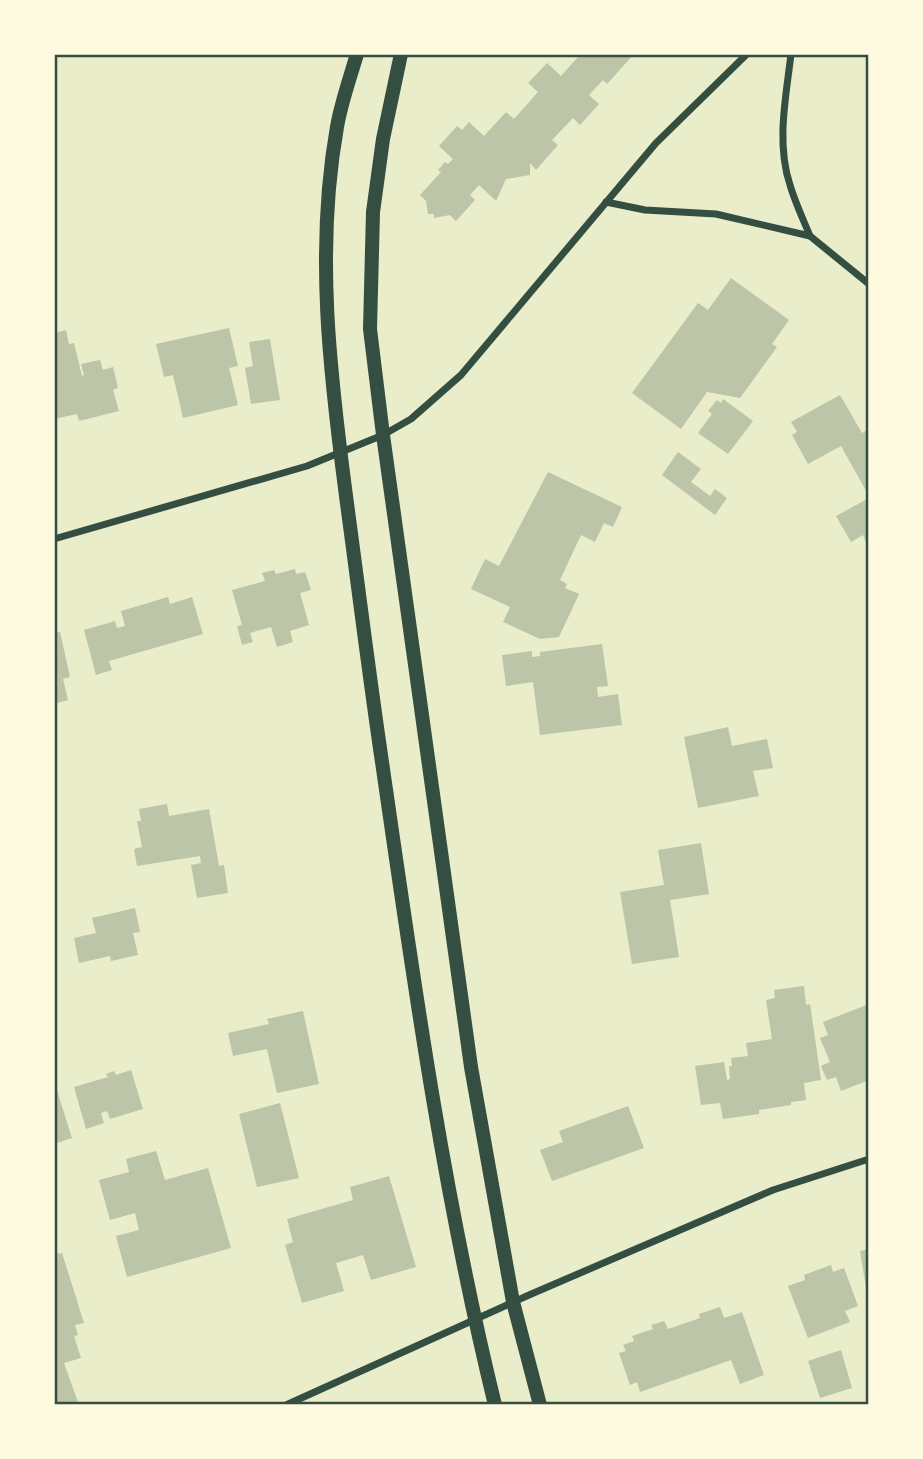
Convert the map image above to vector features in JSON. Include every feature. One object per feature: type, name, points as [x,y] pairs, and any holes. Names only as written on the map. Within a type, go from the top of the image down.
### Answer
[{"type":"main road","points":[[357,54],[337,125],[326,211],[325,267],[329,357],[368,664],[416,998],[474,1320],[495,1405]]},
{"type":"main road","points":[[401,54],[383,139],[373,212],[370,329],[471,1066],[513,1302],[540,1405]]},
{"type":"street","points":[[54,539],[307,466],[383,435],[411,419],[461,375],[656,143],[747,54]]},
{"type":"street","points":[[791,54],[783,120],[783,151],[789,183],[810,236]]},
{"type":"street","points":[[606,202],[645,210],[716,214],[810,236],[869,284]]},
{"type":"street","points":[[286,1405],[513,1302],[774,1190],[869,1159]]},
{"type":"building","points":[[575,54],[634,54],[607,84],[603,80],[589,95],[599,104],[580,125],[573,118],[552,140],[558,145],[536,170],[530,163],[530,175],[506,179],[496,201],[479,185],[470,195],[475,200],[456,221],[450,215],[434,218],[434,214],[428,214],[426,201],[420,195],[441,172],[438,170],[445,162],[448,164],[453,159],[439,146],[457,126],[462,130],[469,122],[484,136],[506,112],[514,119],[538,92],[528,83],[547,63],[561,76],[578,57]]},
{"type":"building","points":[[731,278],[789,320],[772,344],[777,347],[740,398],[707,392],[681,429],[632,393],[698,303],[708,310]]},
{"type":"building","points":[[229,328],[238,366],[229,368],[238,405],[183,418],[173,375],[164,377],[156,344]]},
{"type":"building","points":[[66,330],[69,344],[74,343],[82,376],[81,364],[100,360],[103,370],[113,367],[118,388],[113,390],[119,411],[79,421],[77,414],[54,419],[54,333]]},
{"type":"building","points":[[270,339],[280,400],[251,404],[245,368],[253,366],[249,342]]},
{"type":"building","points":[[840,395],[862,433],[869,429],[869,496],[841,446],[808,464],[792,435],[797,432],[791,422]]},
{"type":"building","points":[[723,399],[753,421],[728,454],[698,433],[712,414],[708,411],[717,400],[721,403]]},
{"type":"building","points":[[678,452],[701,469],[691,482],[710,496],[715,489],[727,498],[715,515],[662,475]]},
{"type":"building","points":[[548,472],[622,507],[613,527],[604,523],[595,542],[581,535],[560,580],[567,584],[565,588],[579,594],[559,637],[540,639],[503,622],[510,607],[471,589],[485,559],[499,566]]},
{"type":"building","points":[[869,498],[869,540],[866,542],[863,535],[851,542],[836,516]]},
{"type":"building","points":[[295,569],[296,574],[305,572],[311,590],[300,593],[309,625],[290,631],[293,642],[277,647],[271,627],[250,633],[253,642],[242,645],[237,626],[242,625],[232,590],[265,581],[262,573],[274,570],[276,574]]},
{"type":"building","points":[[168,597],[170,604],[192,597],[203,634],[109,661],[112,670],[96,675],[84,630],[115,621],[117,628],[125,626],[121,611]]},
{"type":"building","points":[[60,632],[70,677],[63,679],[68,700],[54,704],[54,633]]},
{"type":"building","points":[[602,644],[608,686],[597,687],[598,697],[618,694],[622,725],[540,735],[533,682],[506,686],[502,655],[532,651],[532,657],[540,656],[540,652]]},
{"type":"building","points":[[728,727],[732,746],[767,739],[773,768],[753,771],[759,796],[698,808],[684,737]]},
{"type":"building","points":[[167,804],[169,816],[209,809],[219,866],[224,865],[228,893],[197,898],[191,865],[201,863],[200,856],[137,866],[134,849],[142,847],[137,821],[141,821],[139,809]]},
{"type":"building","points":[[701,843],[709,894],[670,900],[679,957],[632,964],[620,892],[664,885],[658,850]]},
{"type":"building","points":[[135,908],[140,932],[133,933],[138,955],[111,961],[110,956],[79,963],[74,938],[96,933],[92,918]]},
{"type":"building","points":[[804,986],[806,1005],[810,1004],[821,1080],[804,1083],[806,1100],[759,1110],[759,1114],[723,1119],[720,1103],[701,1105],[695,1066],[724,1062],[727,1080],[730,1079],[731,1058],[748,1056],[746,1043],[772,1039],[766,1000],[775,998],[774,990]]},
{"type":"building","points":[[869,1004],[869,1080],[841,1091],[836,1077],[827,1080],[821,1066],[830,1062],[820,1038],[828,1035],[823,1022]]},
{"type":"building","points":[[303,1011],[319,1084],[277,1093],[267,1049],[233,1056],[228,1033],[269,1024],[267,1019]]},
{"type":"building","points":[[131,1070],[143,1109],[110,1119],[107,1111],[101,1113],[104,1123],[86,1129],[74,1087],[108,1077],[106,1074],[114,1071],[116,1075]]},
{"type":"building","points":[[54,1081],[72,1138],[54,1144]]},
{"type":"building","points":[[280,1103],[299,1178],[257,1187],[239,1114]]},
{"type":"building","points":[[628,1106],[644,1148],[552,1181],[540,1150],[563,1142],[559,1131]]},
{"type":"building","points":[[156,1151],[165,1180],[208,1168],[231,1248],[127,1277],[116,1236],[139,1230],[135,1213],[110,1220],[99,1180],[129,1172],[126,1159]]},
{"type":"building","points":[[389,1176],[416,1267],[371,1280],[363,1255],[336,1263],[344,1291],[302,1303],[285,1245],[293,1242],[287,1219],[353,1200],[350,1187]]},
{"type":"building","points":[[55,1243],[58,1254],[62,1253],[84,1323],[75,1325],[78,1335],[74,1336],[81,1358],[64,1363],[79,1405],[54,1405]]},
{"type":"building","points":[[869,1249],[869,1294],[867,1294],[860,1251]]},
{"type":"building","points":[[831,1265],[833,1272],[844,1268],[858,1306],[845,1311],[850,1322],[808,1338],[788,1286],[805,1280],[804,1275]]},
{"type":"building","points":[[720,1307],[724,1318],[742,1312],[764,1375],[740,1384],[731,1360],[640,1392],[637,1382],[630,1385],[619,1353],[626,1351],[623,1345],[634,1341],[632,1336],[653,1329],[651,1325],[664,1321],[668,1329],[700,1318],[699,1314]]},
{"type":"building","points":[[841,1350],[852,1388],[820,1398],[808,1361]]}]
